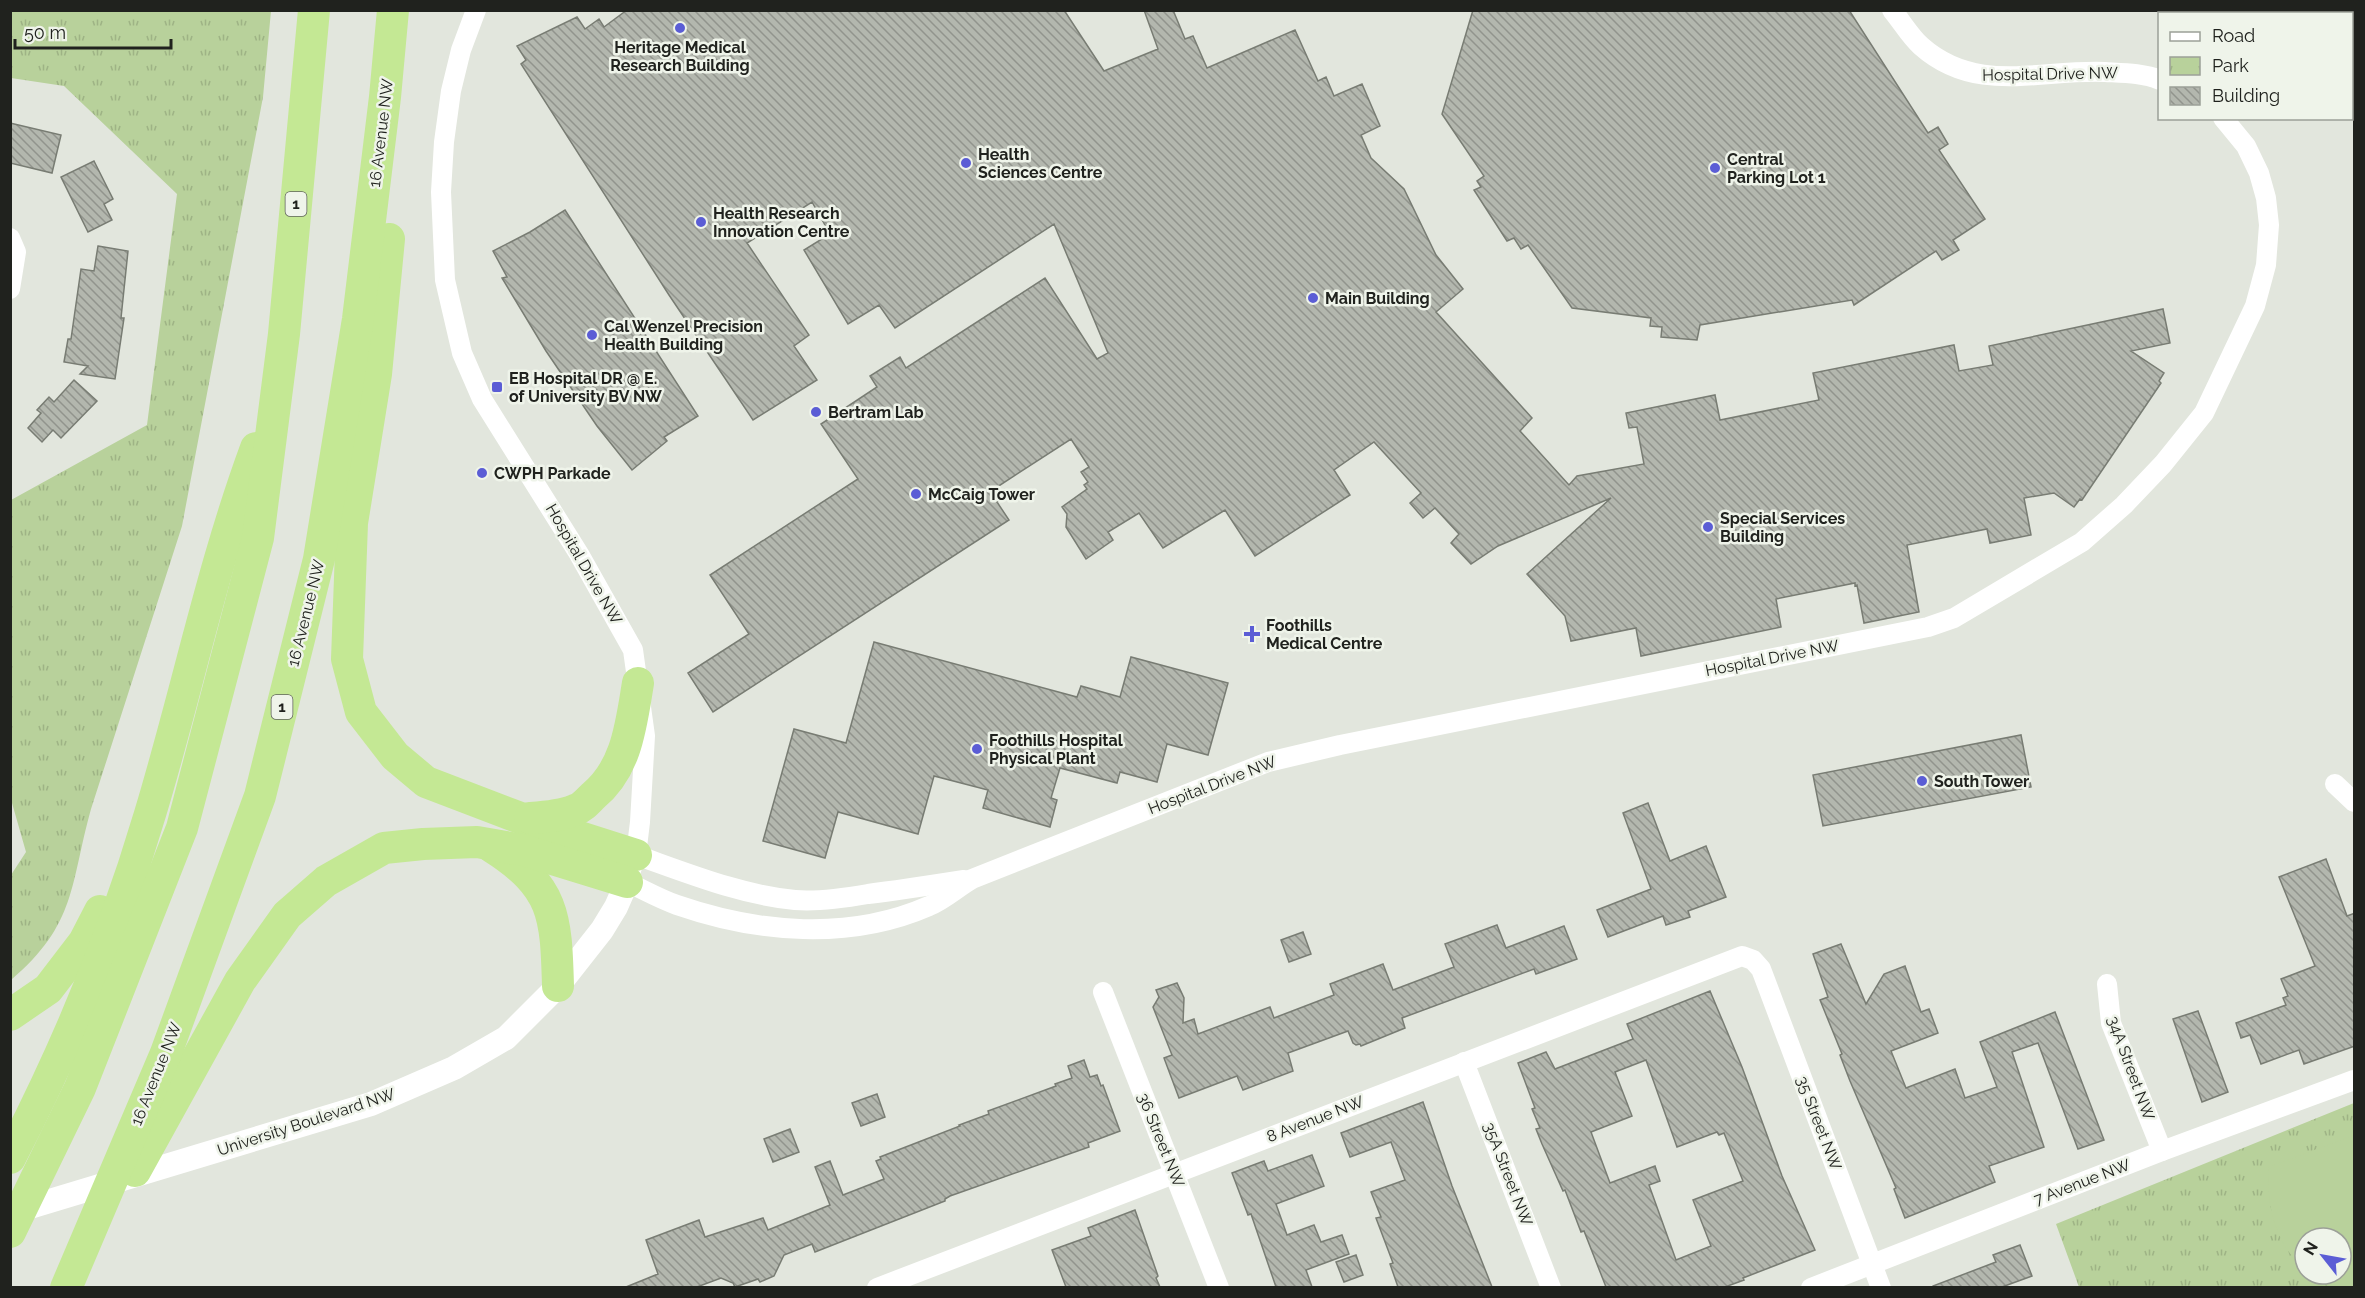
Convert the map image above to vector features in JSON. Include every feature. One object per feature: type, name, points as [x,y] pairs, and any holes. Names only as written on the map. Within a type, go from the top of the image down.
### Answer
[{"type":"highway","name":"1","points":[[10,1232],[80,1088],[182,828],[258,538],[284,334],[314,10]]},
{"type":"highway","name":"16 Avenue NW","points":[[68,1287],[166,1053],[260,796],[319,559],[358,319],[386,97],[393,10]]},
{"type":"highway","points":[[386,97],[392,208],[376,374],[352,523],[347,659],[361,712],[395,756],[426,782],[523,819],[631,869]]},
{"type":"highway","points":[[10,1158],[64,1047],[115,917],[150,814],[235,506],[275,397]]},
{"type":"highway","points":[[523,819],[554,816],[577,810],[608,782],[621,760],[631,725],[638,684]]},
{"type":"highway","points":[[10,1015],[48,989],[84,942],[150,814]]},
{"type":"highway","points":[[68,1287],[240,981],[287,915],[326,881],[384,848],[423,844],[486,843],[631,869]]},
{"type":"highway","points":[[486,843],[508,858],[542,891],[553,920],[558,986]]},
{"type":"street","name":"Hospital Drive NW","points":[[476,10],[460,51],[450,92],[441,192],[445,280],[462,353],[482,399],[579,554],[633,650],[645,735],[640,822],[631,869]]},
{"type":"street","name":"Hospital Drive NW","points":[[1892,10],[1920,45],[1937,58],[1970,74],[2002,78],[2088,71],[2125,73],[2158,80]]},
{"type":"street","name":"Hospital Drive NW","points":[[631,869],[677,905],[732,920],[773,928],[805,930],[835,929],[883,922],[931,906],[972,879],[1268,762],[1340,745],[1928,627],[1954,618],[2082,542],[2124,505],[2163,464],[2204,413],[2255,306],[2266,265],[2269,225],[2266,198],[2259,173],[2246,146],[2225,120]]},
{"type":"street","points":[[10,238],[16,252],[10,289]]},
{"type":"street","points":[[2335,784],[2355,802]]},
{"type":"street","name":"Hospital Drive NW","points":[[631,869],[687,874],[768,896],[798,900],[839,898],[972,879]]},
{"type":"street","name":"University Boulevard NW","points":[[10,1213],[370,1104],[454,1068],[506,1038],[558,986],[602,930],[616,907],[631,869]]},
{"type":"street","name":"8 Avenue NW","points":[[882,1287],[1173,1173],[1742,956],[1753,960]]},
{"type":"street","name":"35 Street NW","points":[[1753,960],[1761,969],[1881,1287]]},
{"type":"street","name":"34A Street NW","points":[[2108,984],[2111,1023],[2162,1151]]},
{"type":"street","name":"36 Street NW","points":[[1103,992],[1219,1287]]},
{"type":"street","name":"35A Street NW","points":[[1464,1062],[1551,1287]]},
{"type":"street","name":"7 Avenue NW","points":[[1811,1287],[2162,1151],[2355,1080]]},
{"type":"green space","points":[[11,10],[271,11],[263,97],[182,526],[91,809],[68,902],[48,940],[33,960],[11,980],[11,875],[26,852],[10,796],[11,500],[147,425],[177,194],[64,86],[11,78]]},
{"type":"green space","points":[[2289,10],[2354,11],[2354,62],[2353,12],[2288,12]]},
{"type":"green space","points":[[2354,1103],[2354,1287],[2079,1287],[2056,1224]]},
{"type":"green space","points":[[2354,1135],[2354,1287],[2328,1286],[2353,1286],[2353,1226],[2293,1226],[2293,1257],[2280,1236],[2271,1210],[2269,1167]]},
{"type":"building","points":[[627,10],[1064,10],[1104,71],[1158,49],[1144,10],[1173,10],[1185,39],[1193,36],[1207,68],[1295,30],[1318,81],[1326,77],[1334,96],[1362,84],[1380,126],[1361,135],[1371,158],[1404,189],[1436,255],[1463,289],[1436,312],[1532,418],[1520,431],[1569,485],[1577,476],[1644,464],[1637,427],[1629,428],[1626,413],[1715,395],[1720,420],[1819,400],[1813,373],[1954,345],[1959,371],[1993,365],[1989,346],[2163,309],[2170,343],[2131,351],[2164,373],[2159,381],[2161,383],[2082,500],[2080,499],[2074,507],[2054,493],[2024,498],[2031,535],[1990,543],[1987,529],[1907,545],[1919,612],[1864,623],[1855,583],[1776,599],[1781,627],[1641,656],[1636,628],[1571,641],[1565,616],[1527,574],[1611,498],[1498,546],[1471,564],[1451,543],[1459,534],[1435,508],[1423,518],[1410,503],[1421,493],[1374,442],[1334,470],[1350,495],[1255,556],[1225,510],[1163,548],[1139,513],[1108,532],[1113,540],[1086,559],[1066,527],[1067,514],[1062,507],[1087,489],[1084,485],[1088,482],[1081,472],[1089,467],[1071,439],[994,489],[1001,500],[997,502],[1009,520],[713,712],[688,673],[749,634],[710,575],[858,479],[821,424],[877,387],[870,376],[900,357],[906,368],[1045,278],[1097,359],[1108,353],[1054,224],[895,328],[879,305],[848,324],[804,250],[830,234],[812,202],[747,243],[809,335],[794,346],[817,380],[753,420],[669,295],[521,64],[526,60],[517,46],[577,17],[585,29],[599,19],[604,27]]},
{"type":"building","name":"Central Parking Lot 1","points":[[1473,10],[1849,10],[1928,133],[1938,127],[1948,144],[1939,150],[1985,219],[1953,240],[1959,250],[1942,260],[1936,251],[1854,305],[1852,300],[1700,325],[1697,340],[1661,337],[1662,327],[1650,326],[1651,318],[1572,308],[1528,245],[1521,249],[1514,238],[1507,241],[1474,190],[1481,187],[1477,181],[1484,176],[1442,114]]},
{"type":"building","points":[[10,123],[61,135],[52,173],[10,163]]},
{"type":"building","points":[[94,161],[113,199],[104,204],[112,220],[88,232],[61,177]]},
{"type":"building","name":"Cal Wenzel Precision Health Building","points":[[565,210],[698,416],[664,437],[667,441],[632,470],[597,426],[546,351],[502,278],[507,277],[493,251]]},
{"type":"building","points":[[98,246],[128,251],[121,318],[124,318],[115,379],[80,374],[88,366],[64,362],[68,339],[71,339],[81,269],[94,271]]},
{"type":"building","points":[[74,380],[97,401],[61,438],[53,430],[42,442],[28,428],[41,413],[37,410],[49,397],[54,402]]},
{"type":"building","name":"Foothills Hospital Physical Plant","points":[[874,642],[1077,697],[1081,686],[1120,697],[1131,657],[1228,683],[1208,755],[1167,744],[1157,782],[1120,772],[1117,783],[1060,768],[1051,798],[1057,800],[1050,827],[983,808],[988,790],[934,776],[918,834],[838,812],[825,858],[763,841],[794,729],[846,743]]},
{"type":"building","name":"South Tower","points":[[2021,735],[2031,787],[1823,826],[1813,775]]},
{"type":"building","points":[[1648,803],[1670,861],[1706,846],[1726,897],[1688,911],[1690,917],[1666,925],[1663,916],[1608,937],[1597,910],[1651,889],[1623,813]]},
{"type":"building","points":[[2326,859],[2347,916],[2355,913],[2355,1046],[2304,1064],[2299,1050],[2261,1064],[2250,1035],[2241,1038],[2236,1023],[2286,1005],[2283,998],[2288,996],[2281,979],[2315,966],[2279,877]]},
{"type":"building","points":[[1497,925],[1506,948],[1564,926],[1577,959],[1536,974],[1534,969],[1402,1018],[1405,1028],[1361,1046],[1353,1043],[1348,1031],[1288,1053],[1293,1071],[1243,1090],[1237,1076],[1179,1098],[1164,1058],[1172,1055],[1153,1007],[1159,997],[1156,990],[1177,983],[1184,998],[1183,1023],[1194,1019],[1198,1034],[1270,1007],[1274,1018],[1334,995],[1330,984],[1383,964],[1393,990],[1454,967],[1445,944]]},
{"type":"building","points":[[1303,932],[1311,954],[1289,962],[1281,940]]},
{"type":"building","points":[[1841,944],[1866,1004],[1884,974],[1905,966],[1921,1012],[1929,1009],[1938,1033],[1891,1051],[1906,1088],[1955,1069],[1965,1098],[1997,1087],[1980,1042],[2055,1012],[2104,1140],[2078,1149],[2038,1043],[2012,1052],[2044,1147],[1989,1166],[1995,1182],[1905,1218],[1894,1189],[1896,1188],[1850,1081],[1840,1055],[1842,1054],[1820,1000],[1828,997],[1813,954]]},
{"type":"building","points":[[1710,991],[1742,1067],[1782,1176],[1815,1250],[1725,1287],[1606,1287],[1584,1231],[1581,1232],[1565,1190],[1563,1191],[1536,1129],[1540,1128],[1532,1109],[1535,1108],[1518,1063],[1546,1052],[1555,1069],[1633,1039],[1627,1024]],"holes":[[[1646,1060],[1677,1147],[1717,1132],[1719,1135],[1724,1133],[1743,1181],[1693,1200],[1711,1246],[1676,1260],[1649,1185],[1660,1181],[1655,1166],[1610,1183],[1591,1132],[1632,1116],[1615,1072]]]},
{"type":"building","points":[[2198,1011],[2228,1092],[2202,1102],[2173,1019]]},
{"type":"building","points":[[1084,1060],[1090,1077],[1097,1075],[1101,1086],[1103,1085],[1120,1131],[1088,1143],[1089,1147],[950,1196],[945,1201],[815,1252],[812,1244],[784,1255],[774,1276],[760,1282],[758,1279],[735,1287],[733,1283],[721,1278],[697,1287],[626,1287],[658,1274],[646,1240],[699,1220],[705,1237],[763,1218],[768,1230],[830,1205],[815,1167],[830,1161],[843,1195],[884,1179],[876,1161],[881,1159],[880,1157],[989,1114],[988,1111],[1056,1086],[1055,1084],[1072,1078],[1068,1066]]},
{"type":"building","points":[[877,1094],[885,1117],[861,1126],[852,1103]]},
{"type":"building","points":[[1423,1102],[1452,1186],[1492,1287],[1398,1287],[1390,1264],[1393,1263],[1376,1218],[1381,1217],[1371,1192],[1405,1180],[1391,1142],[1350,1157],[1341,1133]]},
{"type":"building","points":[[790,1129],[799,1152],[773,1162],[764,1139]]},
{"type":"building","points":[[1312,1155],[1324,1186],[1276,1204],[1287,1235],[1314,1225],[1321,1242],[1342,1235],[1349,1254],[1306,1270],[1312,1287],[1276,1287],[1251,1214],[1248,1215],[1232,1173],[1264,1161],[1268,1171]]},
{"type":"building","points":[[1135,1210],[1160,1287],[1066,1287],[1052,1250],[1091,1236],[1088,1228]]},
{"type":"building","points":[[2020,1245],[2032,1276],[2002,1287],[1933,1287],[1996,1262],[1993,1255]]},
{"type":"building","points":[[1356,1255],[1363,1275],[1344,1282],[1336,1262]]},
{"type":"place","name":"Heritage Medical Research Building","points":[[680,28]]},
{"type":"place","name":"Health Sciences Centre","points":[[966,163]]},
{"type":"place","name":"Central Parking Lot 1","points":[[1715,168]]},
{"type":"place","name":"Health Research Innovation Centre","points":[[701,222]]},
{"type":"place","name":"Main Building","points":[[1313,298]]},
{"type":"place","name":"Cal Wenzel Precision Health Building","points":[[592,335]]},
{"type":"place","name":"EB Hospital DR @ E. of University BV NW","points":[[497,387]]},
{"type":"place","name":"Bertram Lab","points":[[816,412]]},
{"type":"place","name":"CWPH Parkade","points":[[482,473]]},
{"type":"place","name":"McCaig Tower","points":[[916,494]]},
{"type":"place","name":"Special Services Building","points":[[1708,527]]},
{"type":"place","name":"Foothills Medical Centre","points":[[1252,634]]},
{"type":"place","name":"Foothills Hospital Physical Plant","points":[[977,749]]},
{"type":"place","name":"South Tower","points":[[1922,781]]}]
